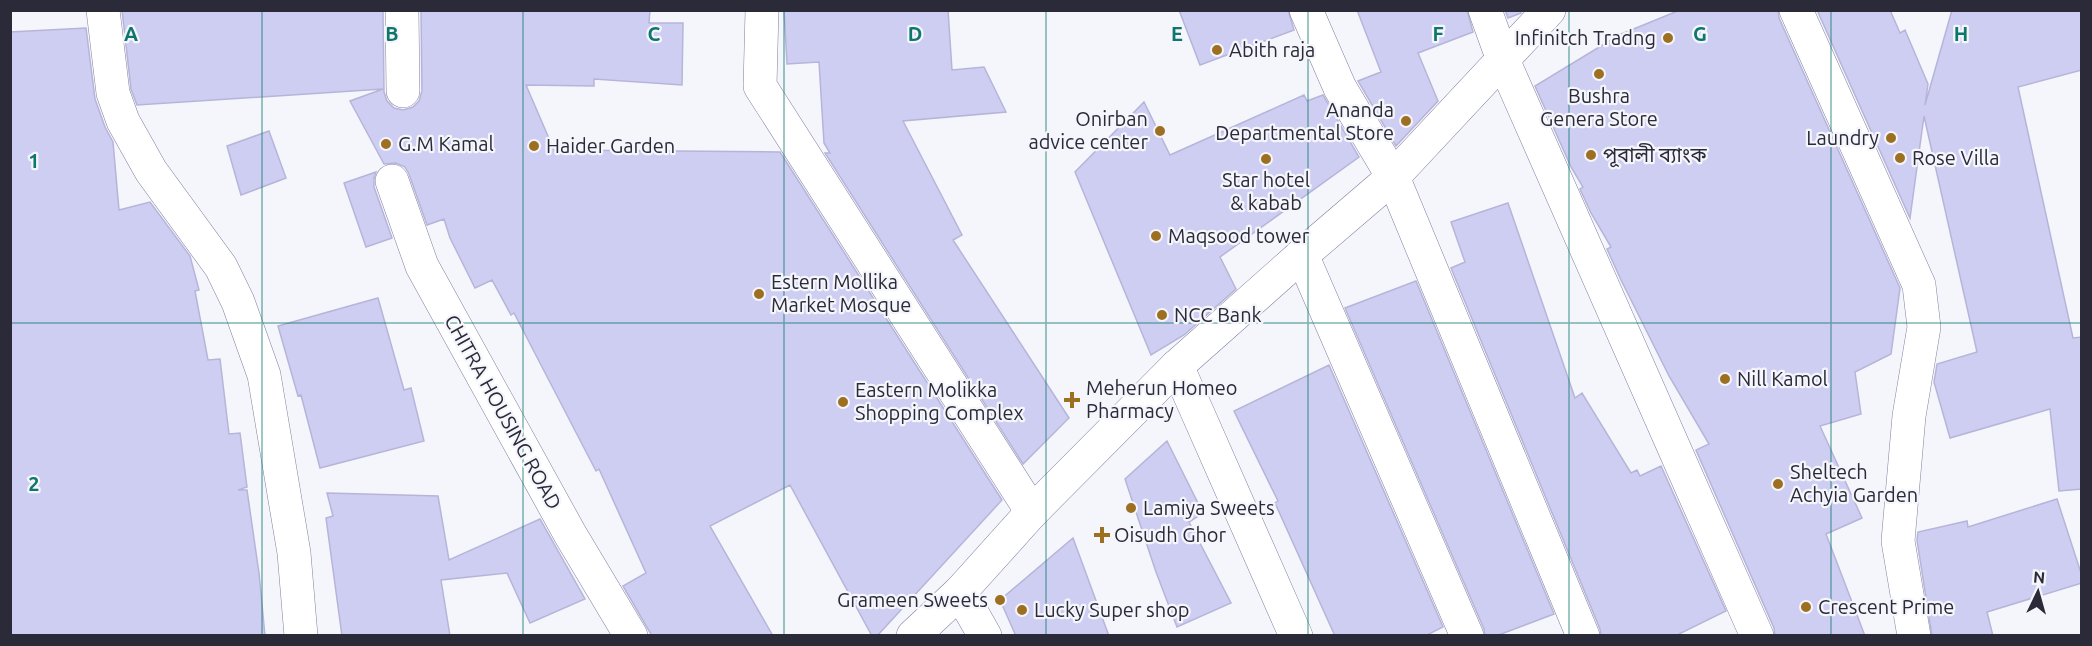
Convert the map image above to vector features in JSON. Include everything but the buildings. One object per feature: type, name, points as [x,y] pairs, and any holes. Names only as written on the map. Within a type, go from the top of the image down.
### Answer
[{"type":"street","points":[[103,10],[113,93],[123,121],[151,171],[221,267],[238,302],[264,375],[294,553],[301,636]]},
{"type":"street","points":[[402,10],[404,92]]},
{"type":"street","points":[[762,10],[760,86],[1032,512]]},
{"type":"street","points":[[1306,10],[1340,88],[1393,177],[1583,636]]},
{"type":"street","points":[[1485,10],[1503,60],[1757,636]]},
{"type":"street","points":[[913,636],[960,592],[1032,512],[1177,366],[1393,177],[1549,10]]},
{"type":"street","points":[[1796,10],[1919,285],[1924,327],[1909,416],[1898,541],[1914,636]]},
{"type":"street","name":"CHITRA HOUSING ROAD","points":[[392,181],[422,266],[570,534],[631,636]]},
{"type":"street","points":[[1302,255],[1467,636]]},
{"type":"street","points":[[1177,366],[1296,636]]},
{"type":"street","points":[[960,592],[985,636]]},
{"type":"place","name":"Infinitch Tradng","points":[[1668,38]]},
{"type":"place","name":"Abith raja","points":[[1217,50]]},
{"type":"place","name":"Bushra Genera Store","points":[[1599,74]]},
{"type":"place","name":"Ananda Departmental Store","points":[[1406,121]]},
{"type":"place","name":"Onirban advice center","points":[[1160,131]]},
{"type":"place","name":"Laundry","points":[[1891,138]]},
{"type":"place","name":"G.M Kamal","points":[[386,144]]},
{"type":"place","name":"Haider Garden","points":[[534,146]]},
{"type":"place","name":"পূবালী ব্যাংক","points":[[1591,155]]},
{"type":"place","name":"Rose Villa","points":[[1900,158]]},
{"type":"place","name":"Star hotel & kabab","points":[[1266,159]]},
{"type":"place","name":"Maqsood tower","points":[[1156,236]]},
{"type":"place","name":"Estern Mollika Market Mosque","points":[[759,294]]},
{"type":"place","name":"NCC Bank","points":[[1162,315]]},
{"type":"place","name":"Nill Kamol","points":[[1725,379]]},
{"type":"place","name":"Meherun Homeo Pharmacy","points":[[1072,400]]},
{"type":"place","name":"Eastern Molikka Shopping Complex","points":[[843,402]]},
{"type":"place","name":"Sheltech Achyia Garden","points":[[1778,484]]},
{"type":"place","name":"Lamiya Sweets","points":[[1131,508]]},
{"type":"place","name":"Oisudh Ghor","points":[[1102,535]]},
{"type":"place","name":"Grameen Sweets","points":[[1000,600]]},
{"type":"place","name":"Crescent Prime","points":[[1806,607]]},
{"type":"place","name":"Lucky Super shop","points":[[1022,610]]}]
